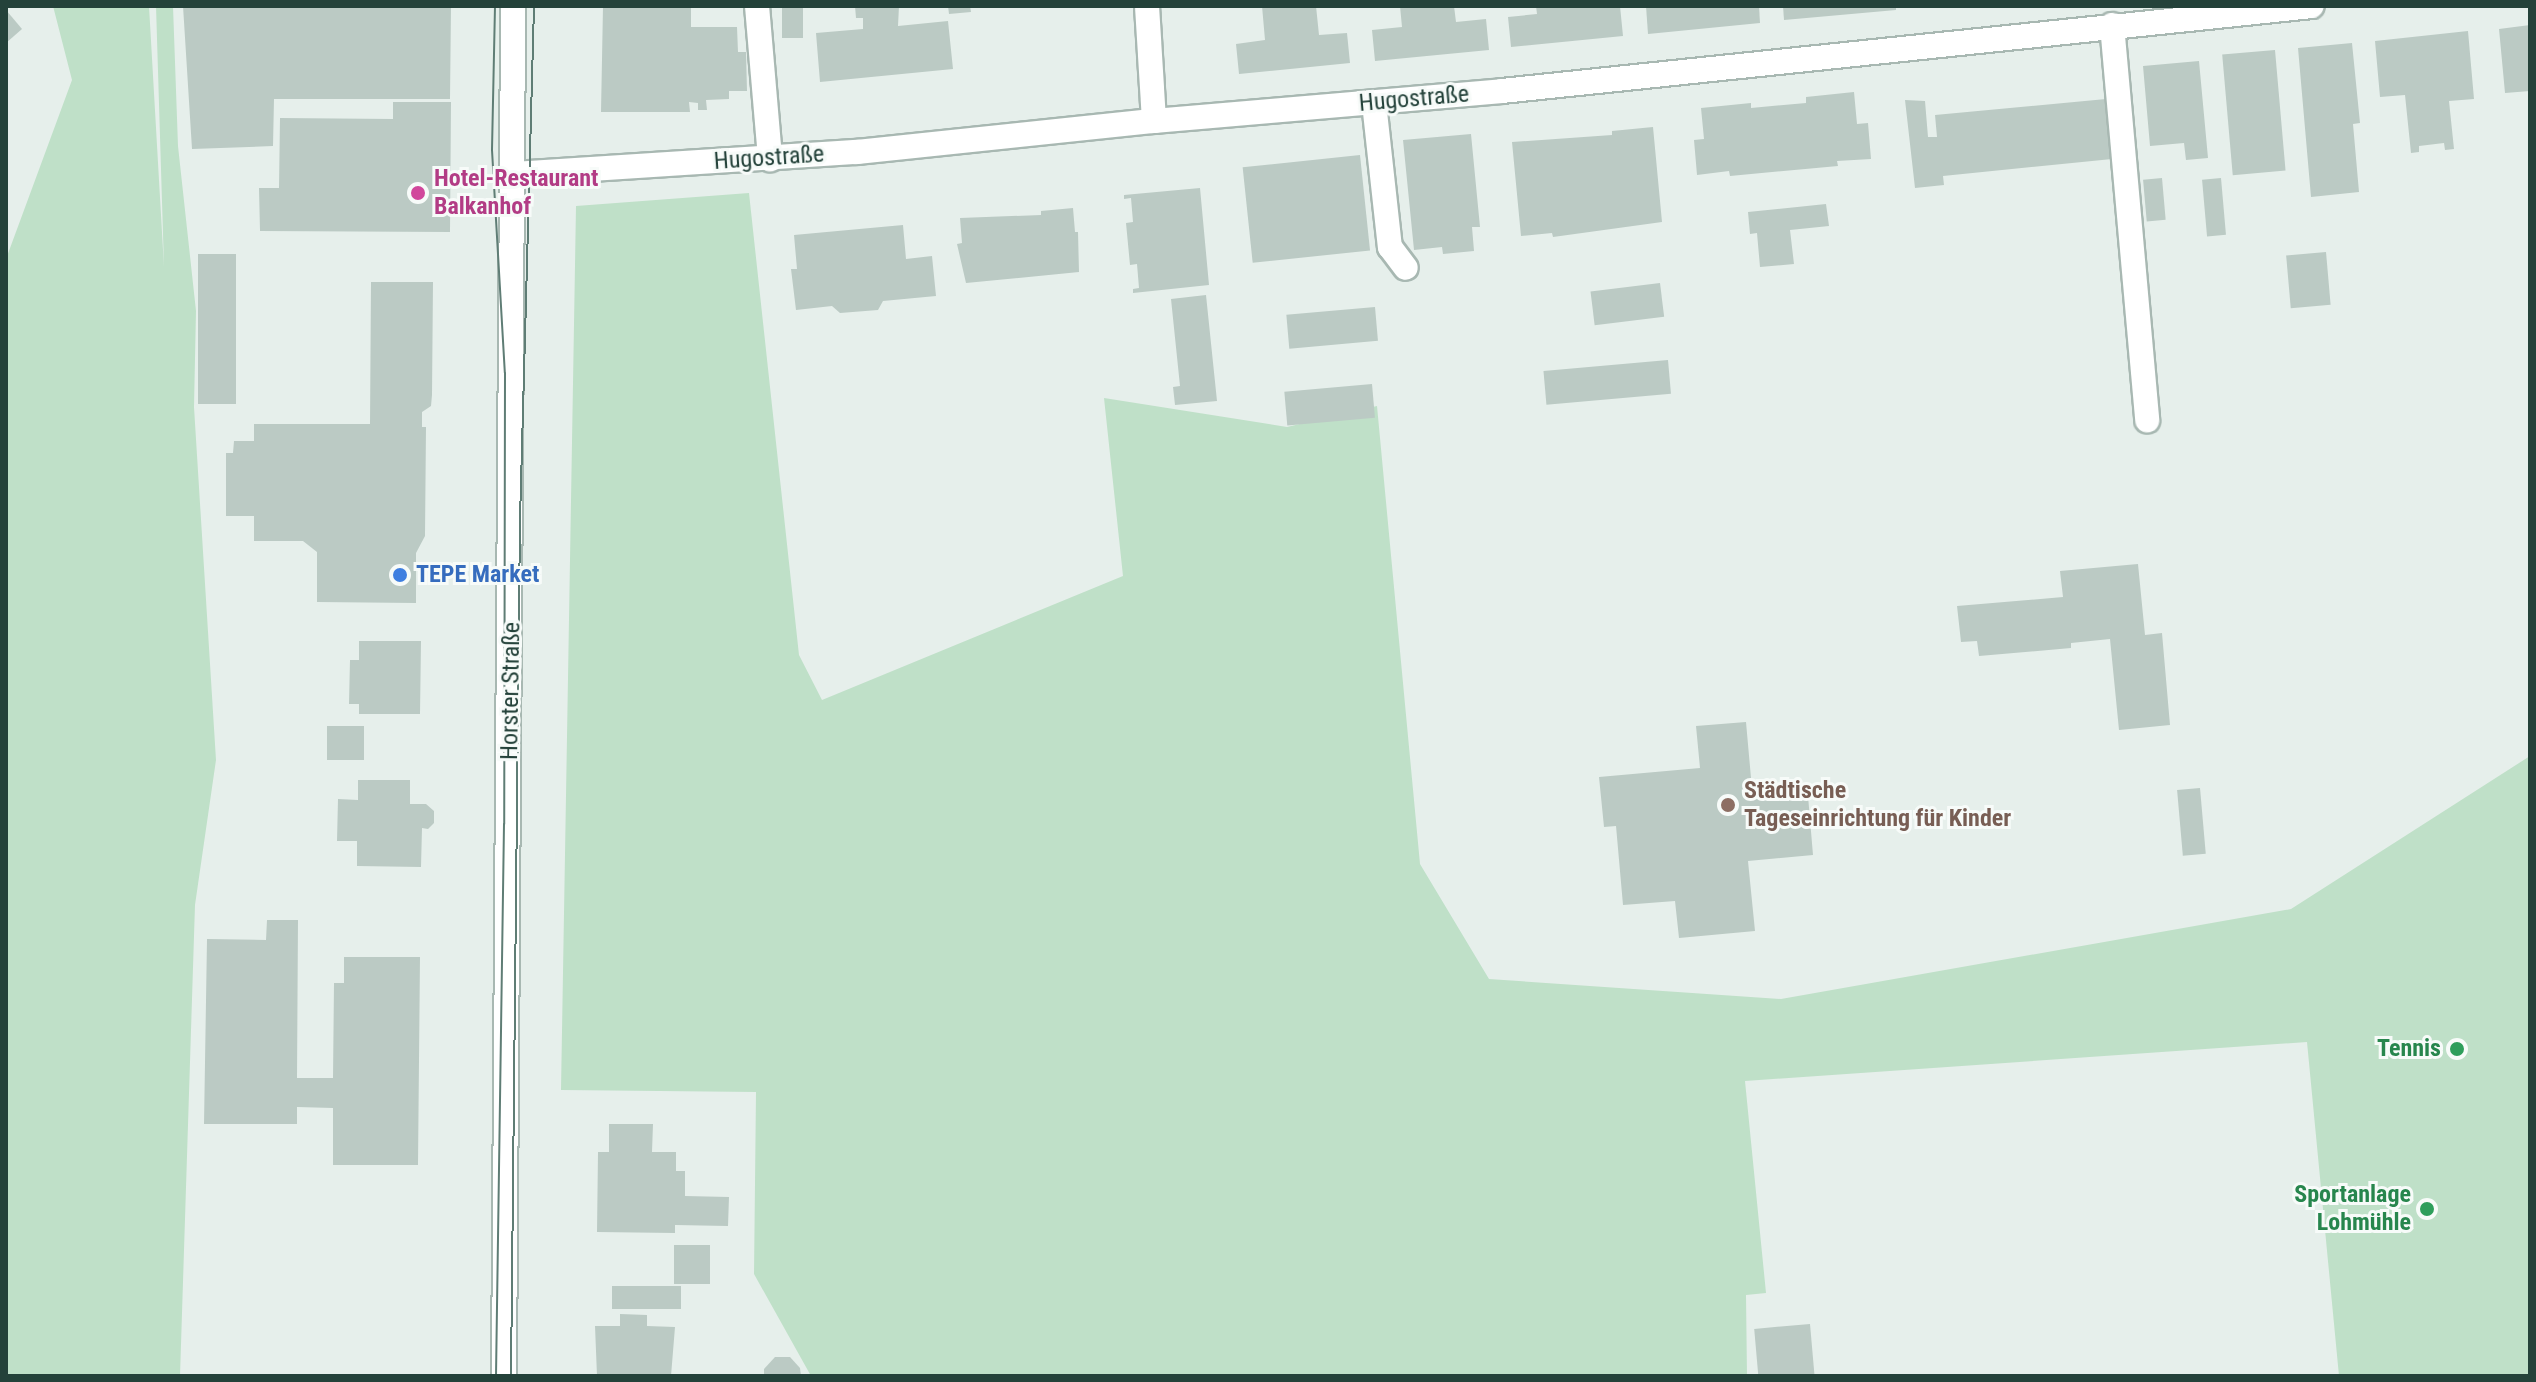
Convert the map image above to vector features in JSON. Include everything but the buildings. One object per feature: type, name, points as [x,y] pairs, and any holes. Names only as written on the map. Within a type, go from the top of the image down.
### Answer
[{"type":"street","name":"Horster Straße","points":[[504,1376],[513,6]]},
{"type":"street","points":[[757,6],[770,159]]},
{"type":"street","points":[[1147,6],[1154,121]]},
{"type":"street","name":"Hugostraße","points":[[514,174],[770,159],[1374,103],[2312,6]]},
{"type":"street","points":[[2112,25],[2147,420]]},
{"type":"street","points":[[1374,103],[1390,247],[1406,268]]},
{"type":"green space","points":[[53,6],[149,6],[164,267],[156,6],[173,6],[178,146],[196,311],[194,407],[216,760],[195,905],[180,1376],[6,1376],[6,259],[72,80]]},
{"type":"green space","points":[[749,193],[799,655],[822,700],[1123,576],[1104,398],[1287,427],[1377,406],[1420,864],[1489,979],[1781,999],[2291,909],[2530,756],[2530,1376],[2339,1376],[2307,1042],[1745,1081],[1766,1293],[1746,1295],[1747,1376],[811,1376],[754,1274],[756,1092],[561,1090],[576,206]]},
{"type":"tram line","points":[[495,6],[492,150],[505,373],[504,824],[496,1376]]},
{"type":"tram line","points":[[511,1376],[520,520],[534,6]]},
{"type":"place","name":"Hotel-Restaurant Balkanhof","points":[[418,193]]},
{"type":"place","name":"TEPE Market","points":[[400,575]]},
{"type":"place","name":"Städtische Tageseinrichtung für Kinder","points":[[1728,805]]},
{"type":"place","name":"Tennis","points":[[2457,1049]]},
{"type":"place","name":"Sportanlage Lohmühle","points":[[2427,1209]]}]
